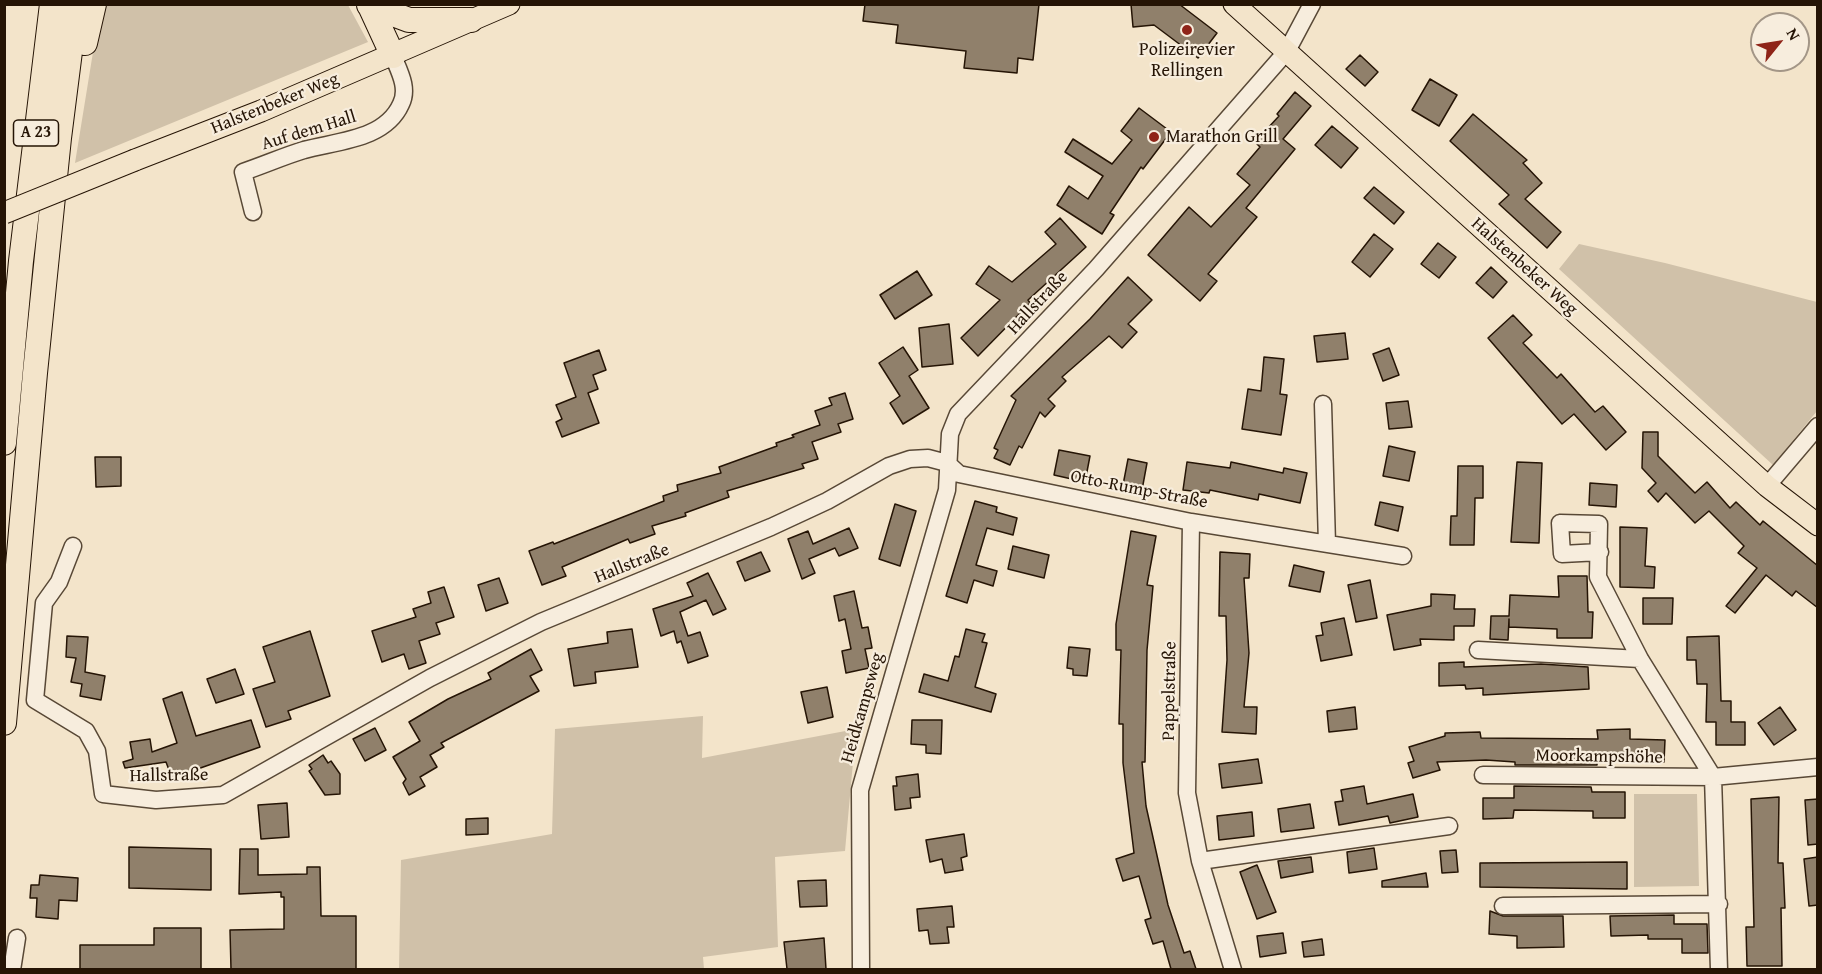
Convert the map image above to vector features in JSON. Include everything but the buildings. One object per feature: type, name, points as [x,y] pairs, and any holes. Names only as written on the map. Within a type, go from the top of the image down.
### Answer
[{"type":"highway","name":"A 23","points":[[4,443],[21,261],[52,4]]},
{"type":"highway","name":"A 23","points":[[4,723],[35,373],[59,138],[76,4]]},
{"type":"highway","points":[[59,138],[94,4]]},
{"type":"highway","points":[[369,5],[409,20],[471,20]]},
{"type":"highway","points":[[369,5],[393,56]]},
{"type":"highway","points":[[4,312],[21,261]]},
{"type":"main road","name":"Halstenbeker Weg","points":[[4,213],[393,56],[509,4]]},
{"type":"main road","name":"Halstenbeker Weg","points":[[1234,4],[1767,486],[1818,525]]},
{"type":"street","name":"Hallstraße","points":[[73,546],[59,582],[44,603],[35,700],[86,731],[98,751],[103,794],[156,800],[223,795],[430,678],[541,622],[771,528],[827,501],[889,466],[922,458],[947,463],[950,434],[958,414],[1103,261],[1287,51],[1312,4]]},
{"type":"street","name":"Auf dem Hall","points":[[253,213],[243,172],[305,150],[342,143],[376,129],[394,115],[402,103],[405,87],[393,56]]},
{"type":"street","points":[[1323,404],[1327,544]]},
{"type":"street","points":[[1767,486],[1818,426]]},
{"type":"street","name":"Otto-Rump-Straße","points":[[947,463],[959,474],[1191,522],[1403,556]]},
{"type":"street","name":"Heidkampsweg","points":[[861,969],[860,790],[947,490],[947,463]]},
{"type":"street","name":"Pappelstraße","points":[[1191,522],[1187,793],[1200,861],[1233,969]]},
{"type":"street","name":"Moorkampshöhe","points":[[1600,552],[1598,577],[1640,659],[1713,777],[1719,904],[1719,969]]},
{"type":"street","points":[[1478,650],[1640,659]]},
{"type":"street","name":"Moorkampshöhe","points":[[1483,775],[1713,777],[1818,767]]},
{"type":"street","points":[[1200,861],[1449,826]]},
{"type":"street","points":[[1503,906],[1719,904]]},
{"type":"street","points":[[12,969],[17,938]]},
{"type":"shaded area","points":[[104,5],[348,5],[368,42],[75,163],[94,46]]},
{"type":"shaded area","points":[[1579,244],[1665,263],[1817,302],[1817,411],[1773,465],[1559,269]]},
{"type":"shaded area","points":[[703,716],[702,758],[856,729],[845,851],[775,857],[778,947],[703,957],[704,969],[399,969],[401,860],[552,834],[555,729]]},
{"type":"shaded area","points":[[1634,794],[1697,794],[1699,886],[1634,887]]},
{"type":"place","name":"Polizeirevier Rellingen","points":[[1187,30]]},
{"type":"place","name":"Marathon Grill","points":[[1154,137]]}]
